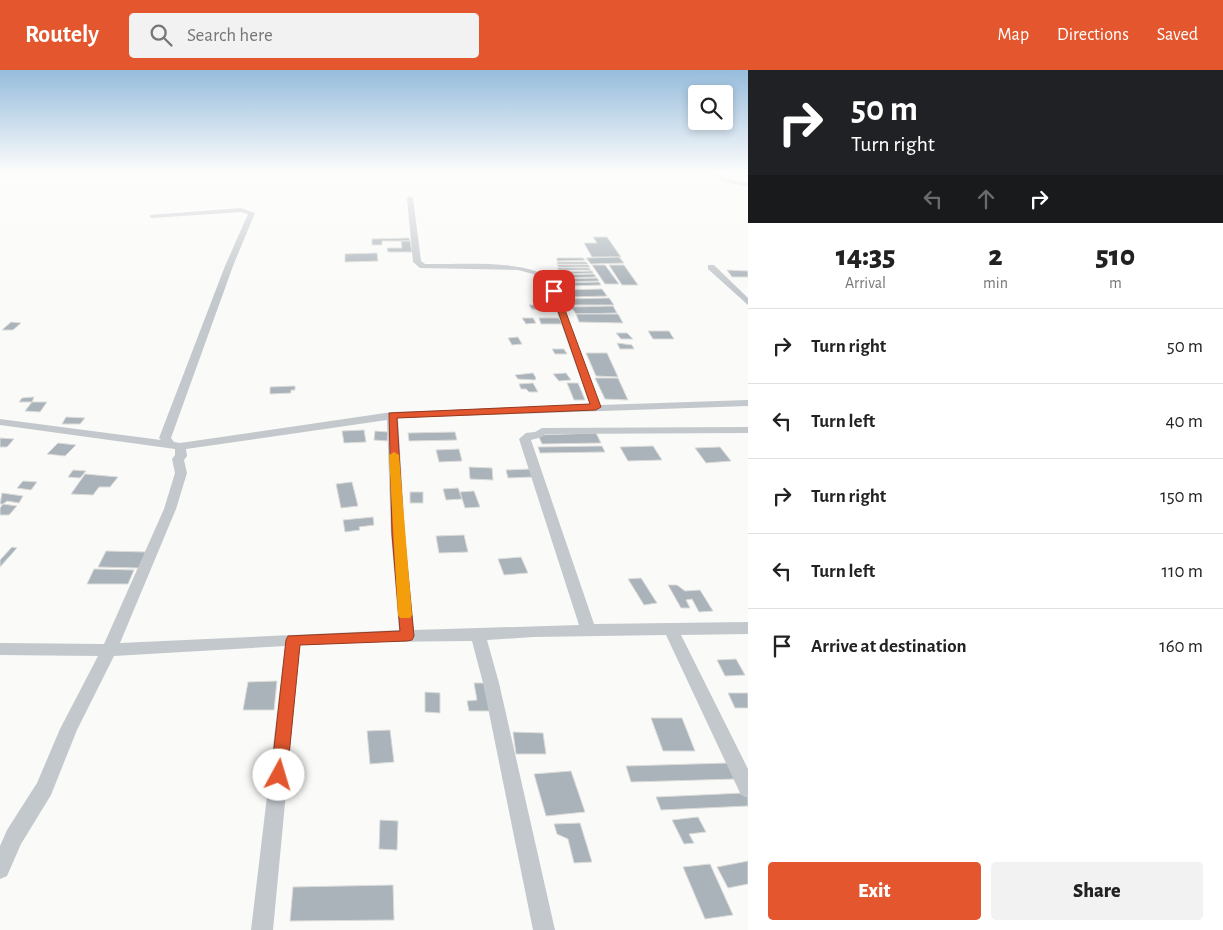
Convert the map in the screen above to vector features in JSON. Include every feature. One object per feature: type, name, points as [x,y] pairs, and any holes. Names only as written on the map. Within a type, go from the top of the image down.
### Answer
[{"type":"street","points":[[152,216],[209,212]]},
{"type":"street","points":[[0,869],[7,837],[44,789],[69,730],[109,650],[170,509],[181,473],[178,460],[181,456],[175,445],[164,438],[229,266],[252,213],[249,212]]},
{"type":"street","points":[[412,212],[417,262],[423,266],[518,268],[533,270],[543,274],[551,283],[596,407]]},
{"type":"street","points":[[711,266],[748,303]]},
{"type":"street","points":[[0,422],[175,445],[392,415],[748,403]]},
{"type":"street","points":[[392,415],[398,534],[407,636]]},
{"type":"street","points":[[588,630],[525,439],[530,434],[538,434],[542,431],[748,430]]},
{"type":"street","points":[[0,649],[109,650],[407,636],[588,630],[748,628]]},
{"type":"street","points":[[671,629],[748,789]]},
{"type":"street","points":[[478,635],[491,683],[544,930]]},
{"type":"street","points":[[262,930],[293,640]]},
{"type":"building","points":[[593,237],[607,237],[621,257],[592,257],[584,243],[597,243]]},
{"type":"building","points":[[409,238],[410,241],[382,241],[382,245],[372,245],[372,239]]},
{"type":"building","points":[[401,241],[410,241],[412,252],[388,252],[387,248],[402,248]]},
{"type":"building","points":[[377,253],[378,261],[345,262],[345,254]]},
{"type":"building","points":[[619,257],[624,263],[591,264],[586,258]]},
{"type":"building","points":[[557,258],[583,258],[585,260],[557,261]]},
{"type":"building","points":[[558,262],[586,262],[588,264],[557,264]]},
{"type":"building","points":[[557,265],[588,265],[590,267],[559,267]]},
{"type":"building","points":[[592,265],[605,265],[619,284],[605,284]]},
{"type":"building","points":[[609,265],[624,265],[638,285],[622,285]]},
{"type":"building","points":[[557,268],[589,268],[591,270],[559,270]]},
{"type":"building","points":[[727,270],[748,271],[748,277],[732,277]]},
{"type":"building","points":[[592,271],[593,273],[561,274],[560,272]]},
{"type":"building","points":[[594,274],[596,277],[562,278],[560,275]]},
{"type":"building","points":[[597,278],[599,281],[561,282],[560,279]]},
{"type":"building","points":[[599,282],[601,285],[564,286],[563,283]]},
{"type":"building","points":[[602,289],[607,296],[568,297],[563,290]]},
{"type":"building","points":[[609,298],[614,305],[572,305],[568,299]]},
{"type":"building","points":[[529,305],[544,305],[549,311],[532,309]]},
{"type":"building","points":[[613,306],[617,313],[576,314],[571,307]]},
{"type":"building","points":[[576,314],[618,314],[623,323],[579,322]]},
{"type":"building","points":[[522,318],[533,318],[536,323],[526,324]]},
{"type":"building","points":[[539,318],[559,318],[562,324],[541,324]]},
{"type":"building","points":[[11,322],[21,323],[13,330],[2,330]]},
{"type":"building","points":[[648,331],[669,331],[674,339],[653,339]]},
{"type":"building","points":[[616,333],[627,333],[633,339],[621,339]]},
{"type":"building","points":[[518,337],[522,344],[512,345],[508,338]]},
{"type":"building","points":[[617,343],[632,345],[634,349],[620,349]]},
{"type":"building","points":[[552,349],[564,349],[567,354],[555,354]]},
{"type":"building","points":[[586,353],[607,353],[618,377],[596,376]]},
{"type":"building","points":[[533,373],[536,378],[535,380],[518,379],[515,375]]},
{"type":"building","points":[[566,373],[571,380],[559,381],[553,374]]},
{"type":"building","points":[[595,378],[618,378],[628,400],[605,399]]},
{"type":"building","points":[[533,383],[538,392],[529,392],[526,389],[521,389],[519,384]]},
{"type":"building","points":[[567,383],[578,383],[585,400],[574,400]]},
{"type":"building","points":[[295,386],[295,390],[291,390],[291,393],[270,394],[270,387]]},
{"type":"building","points":[[34,397],[32,402],[19,402],[22,398]]},
{"type":"building","points":[[32,402],[47,402],[40,412],[25,411]]},
{"type":"building","points":[[66,417],[85,418],[80,424],[62,424]]},
{"type":"building","points":[[364,430],[366,442],[344,443],[342,431]]},
{"type":"building","points":[[375,431],[388,432],[387,441],[374,440]]},
{"type":"building","points":[[455,432],[457,440],[409,441],[408,433]]},
{"type":"building","points":[[596,433],[601,443],[542,444],[538,435]]},
{"type":"building","points":[[0,438],[14,439],[7,447],[0,447]]},
{"type":"building","points":[[58,443],[76,445],[65,456],[47,454]]},
{"type":"building","points":[[602,446],[605,452],[540,453],[538,447]]},
{"type":"building","points":[[653,446],[662,460],[628,461],[620,447]]},
{"type":"building","points":[[720,447],[731,461],[706,463],[695,448]]},
{"type":"building","points":[[459,449],[462,461],[439,462],[436,450]]},
{"type":"building","points":[[469,467],[492,468],[493,480],[470,479]]},
{"type":"building","points":[[531,469],[534,477],[508,478],[506,470]]},
{"type":"building","points":[[73,470],[86,471],[80,478],[68,477]]},
{"type":"building","points":[[85,474],[118,477],[110,487],[99,487],[93,495],[71,494]]},
{"type":"building","points":[[23,481],[37,482],[31,490],[17,488]]},
{"type":"building","points":[[352,482],[358,506],[341,508],[336,484]]},
{"type":"building","points":[[458,488],[462,499],[446,500],[443,489]]},
{"type":"building","points":[[474,491],[480,507],[465,508],[460,492]]},
{"type":"building","points":[[410,492],[423,492],[423,503],[410,503]]},
{"type":"building","points":[[2,493],[23,496],[19,503],[7,501],[0,504]]},
{"type":"building","points":[[3,504],[17,506],[9,515],[0,515],[0,508]]},
{"type":"building","points":[[373,517],[374,525],[359,527],[360,530],[345,532],[343,520]]},
{"type":"building","points":[[464,535],[468,552],[439,553],[436,536]]},
{"type":"building","points":[[12,547],[17,548],[0,567],[0,560]]},
{"type":"building","points":[[106,551],[146,552],[139,568],[98,567]]},
{"type":"building","points":[[521,557],[528,573],[504,575],[498,559]]},
{"type":"building","points":[[94,569],[134,570],[128,584],[87,584]]},
{"type":"building","points":[[641,578],[657,603],[644,605],[628,579]]},
{"type":"building","points":[[668,585],[677,585],[685,591],[700,590],[713,611],[699,612],[692,599],[686,600],[690,608],[681,608]]},
{"type":"building","points":[[736,659],[745,675],[725,676],[717,660]]},
{"type":"building","points":[[277,681],[274,710],[243,710],[248,682]]},
{"type":"building","points":[[474,683],[491,683],[496,711],[469,711],[467,701],[477,700]]},
{"type":"building","points":[[425,692],[440,693],[440,713],[425,712]]},
{"type":"building","points":[[728,693],[748,693],[748,708],[735,708]]},
{"type":"building","points":[[651,718],[682,718],[695,751],[663,751]]},
{"type":"building","points":[[390,730],[394,762],[370,764],[367,731]]},
{"type":"building","points":[[513,732],[543,733],[546,754],[516,754]]},
{"type":"building","points":[[728,763],[735,779],[631,782],[626,766]]},
{"type":"building","points":[[571,771],[585,812],[546,816],[534,774]]},
{"type":"building","points":[[744,793],[748,798],[748,806],[661,810],[656,797]]},
{"type":"building","points":[[698,817],[706,832],[689,834],[694,843],[684,844],[672,820]]},
{"type":"building","points":[[380,820],[398,821],[397,850],[379,849]]},
{"type":"building","points":[[580,823],[592,862],[574,863],[568,839],[557,834],[554,824]]},
{"type":"building","points":[[748,861],[748,884],[728,888],[717,867]]},
{"type":"building","points":[[710,864],[733,915],[705,919],[683,867]]},
{"type":"building","points":[[393,885],[394,920],[290,921],[293,887]]},
{"type":"slow traffic","points":[[394,455],[405,615]]},
{"type":"route","points":[[279,775],[293,640],[407,636],[398,534],[392,415],[596,407],[554,291]]}]
